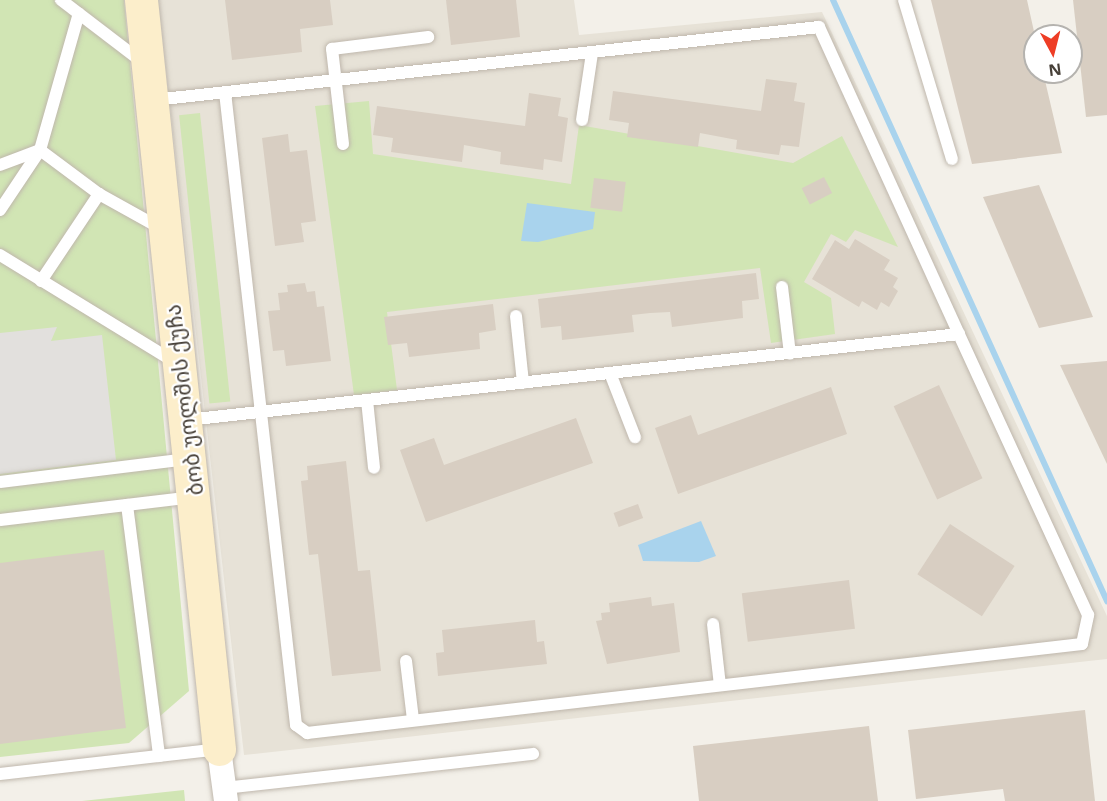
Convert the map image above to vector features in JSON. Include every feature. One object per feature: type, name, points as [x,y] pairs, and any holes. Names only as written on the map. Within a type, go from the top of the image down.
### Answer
[{"type":"street","name":"ბობ უოლშის ქუჩა","points":[[141,0],[225,794]]},
{"type":"lane","points":[[61,0],[148,66]]},
{"type":"lane","points":[[904,0],[952,159]]},
{"type":"lane","points":[[0,210],[40,150],[79,13]]},
{"type":"lane","points":[[151,100],[819,27],[1088,615],[1082,644],[307,732],[296,725],[259,412],[225,92]]},
{"type":"lane","points":[[343,144],[332,49],[428,37]]},
{"type":"lane","points":[[582,120],[592,53]]},
{"type":"lane","points":[[0,165],[40,150]]},
{"type":"lane","points":[[40,150],[99,194],[164,230]]},
{"type":"lane","points":[[41,281],[99,194]]},
{"type":"lane","points":[[0,255],[180,365]]},
{"type":"lane","points":[[782,288],[790,354]]},
{"type":"lane","points":[[516,316],[523,383]]},
{"type":"lane","points":[[186,420],[959,334]]},
{"type":"lane","points":[[610,373],[635,437]]},
{"type":"lane","points":[[367,400],[374,468]]},
{"type":"lane","points":[[0,482],[190,459]]},
{"type":"lane","points":[[0,520],[195,497]]},
{"type":"lane","points":[[127,505],[159,756]]},
{"type":"lane","points":[[713,624],[720,685]]},
{"type":"lane","points":[[406,661],[413,720]]},
{"type":"lane","points":[[0,774],[219,749]]},
{"type":"lane","points":[[225,794],[533,754]]},
{"type":"shaded area","points":[[158,0],[574,0],[579,35],[822,12],[1107,616],[1107,659],[244,755]]},
{"type":"shaded area","points":[[57,327],[51,341],[102,335],[116,460],[0,474],[0,333]]},
{"type":"green space","points":[[0,0],[124,0],[189,691],[129,743],[0,757]]},
{"type":"green space","points":[[369,101],[373,154],[571,184],[579,125],[793,163],[842,136],[898,247],[855,230],[846,242],[831,234],[804,282],[831,298],[835,334],[771,343],[760,268],[387,312],[397,390],[354,395],[315,106]]},
{"type":"green space","points":[[200,113],[230,401],[209,404],[179,115]]},
{"type":"green space","points":[[184,790],[185,801],[82,801]]},
{"type":"water","points":[[527,203],[595,212],[593,229],[538,242],[521,241]]},
{"type":"water","points":[[701,521],[716,556],[699,562],[643,561],[638,545]]},
{"type":"building","points":[[225,0],[330,0],[333,25],[300,29],[302,52],[232,60]]},
{"type":"building","points":[[446,0],[516,0],[520,37],[451,45]]},
{"type":"building","points":[[931,0],[1027,0],[1032,24],[1023,24],[1023,84],[1046,84],[1062,153],[972,164]]},
{"type":"building","points":[[1073,0],[1107,0],[1107,115],[1086,117],[1082,84],[1083,24],[1076,24]]},
{"type":"building","points":[[766,79],[797,83],[794,101],[805,103],[799,147],[781,145],[779,155],[736,149],[737,140],[700,133],[698,147],[627,137],[629,123],[609,120],[613,91],[761,111]]},
{"type":"building","points":[[529,93],[561,98],[558,116],[568,118],[562,162],[544,159],[543,170],[500,164],[501,152],[464,145],[462,162],[391,152],[393,138],[373,135],[377,106],[525,126]]},
{"type":"building","points":[[288,134],[290,152],[307,150],[316,221],[301,223],[304,242],[275,246],[262,138]]},
{"type":"building","points":[[824,177],[832,193],[810,204],[802,188]]},
{"type":"building","points":[[594,178],[626,182],[622,212],[590,208]]},
{"type":"building","points":[[1039,185],[1093,317],[1039,328],[983,197]]},
{"type":"building","points":[[855,239],[890,260],[884,270],[898,278],[893,287],[898,291],[889,307],[881,302],[877,310],[862,301],[859,307],[812,279],[835,240],[849,249]]},
{"type":"building","points":[[756,273],[759,299],[742,301],[743,318],[672,327],[670,312],[632,315],[634,332],[562,340],[561,326],[541,328],[538,299]]},
{"type":"building","points":[[305,283],[307,292],[315,291],[317,307],[324,306],[331,361],[286,366],[284,350],[273,351],[268,311],[280,310],[278,293],[288,292],[287,285]]},
{"type":"building","points":[[493,304],[496,330],[479,333],[480,349],[409,357],[407,343],[388,345],[384,317]]},
{"type":"building","points":[[1107,361],[1107,464],[1060,365]]},
{"type":"building","points":[[939,385],[983,478],[937,499],[894,406]]},
{"type":"building","points":[[831,387],[847,434],[678,494],[655,428],[691,415],[698,435]]},
{"type":"building","points":[[576,418],[593,463],[426,522],[400,450],[434,438],[444,465]]},
{"type":"building","points":[[346,461],[358,571],[370,570],[381,671],[332,676],[318,554],[309,555],[301,481],[308,480],[307,466]]},
{"type":"building","points":[[638,504],[643,518],[619,527],[614,513]]},
{"type":"building","points":[[950,524],[1015,566],[982,616],[917,574]]},
{"type":"building","points":[[104,550],[126,728],[0,744],[0,563]]},
{"type":"building","points":[[849,580],[855,629],[748,642],[742,593]]},
{"type":"building","points":[[651,597],[652,606],[674,603],[680,652],[607,664],[596,621],[602,620],[601,613],[610,612],[609,603]]},
{"type":"building","points":[[535,620],[537,642],[544,641],[547,664],[438,676],[436,653],[444,652],[442,630]]},
{"type":"building","points":[[1085,710],[1095,801],[1005,801],[1003,789],[916,799],[908,730]]},
{"type":"building","points":[[869,726],[878,801],[699,801],[693,746]]},
{"type":"waterway","points":[[833,0],[1107,601]]}]
